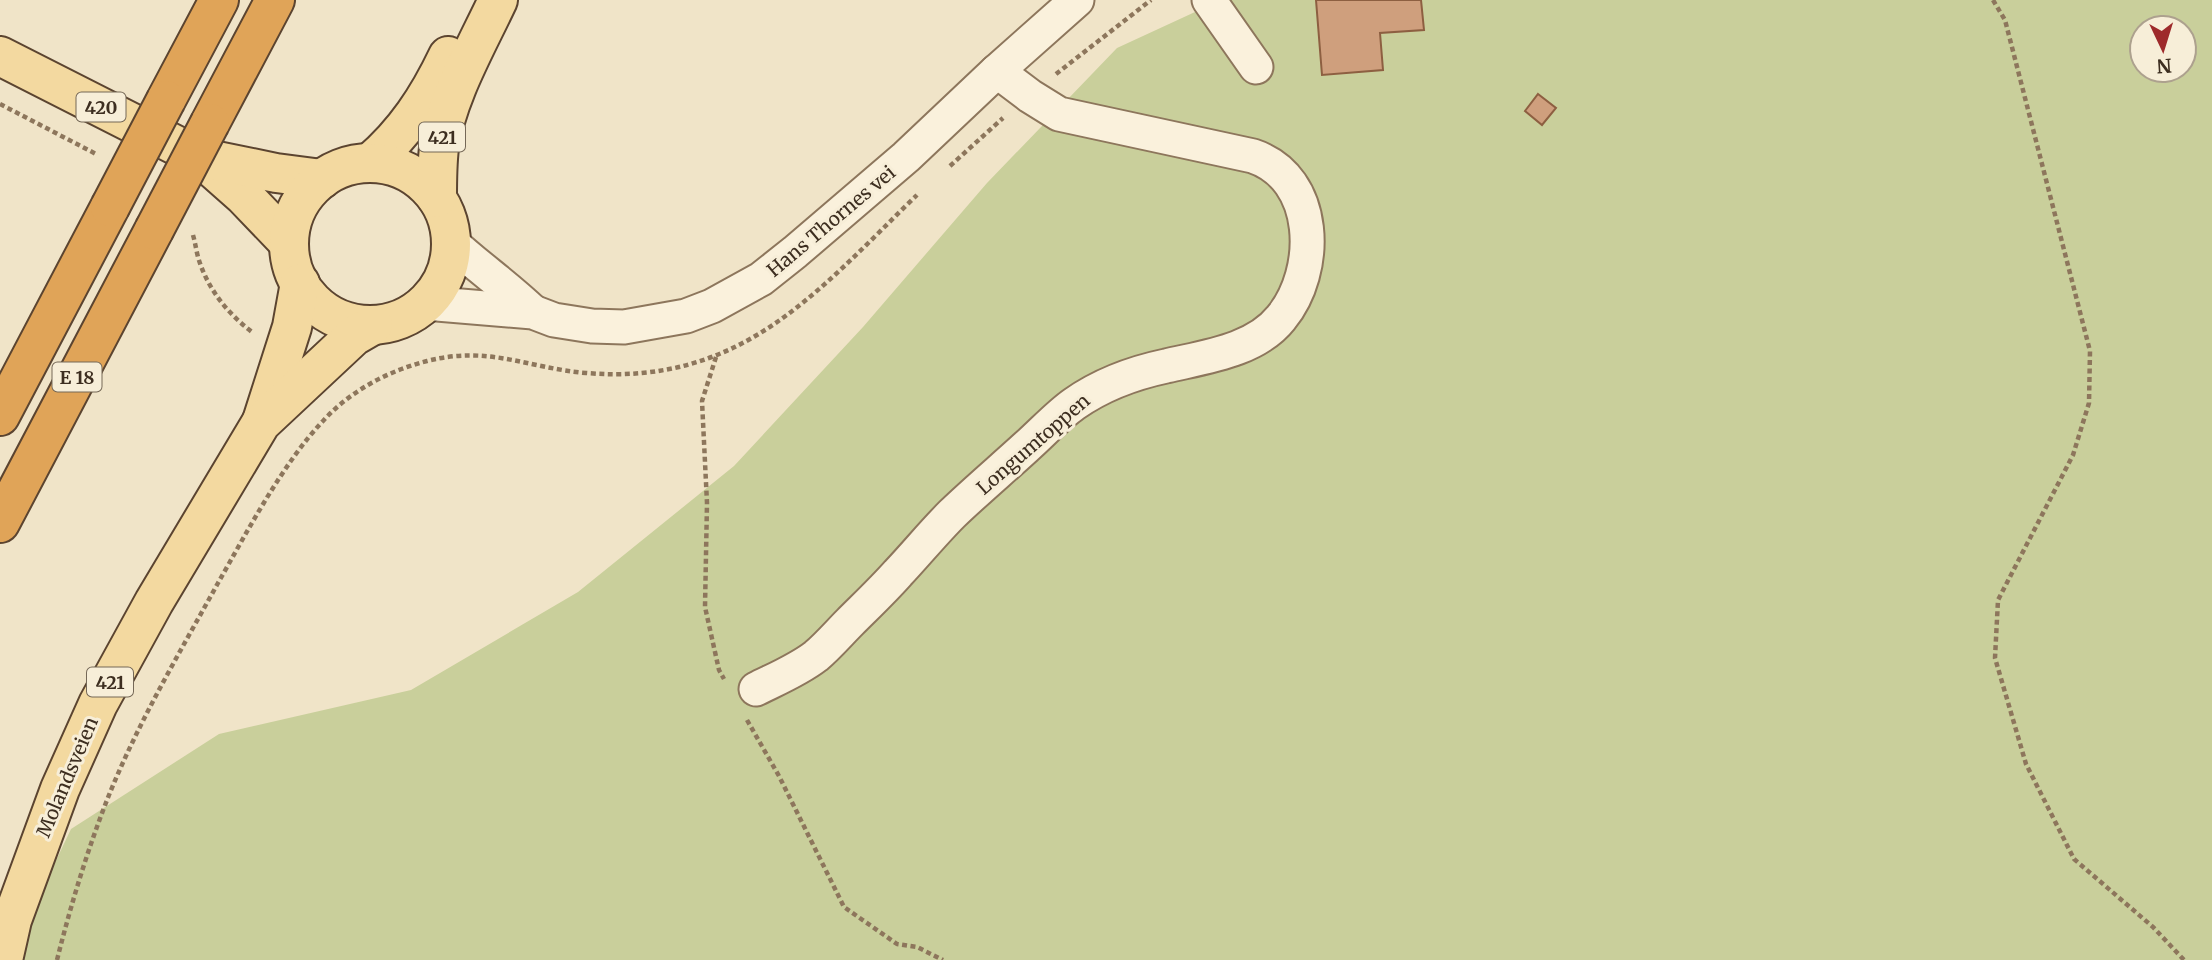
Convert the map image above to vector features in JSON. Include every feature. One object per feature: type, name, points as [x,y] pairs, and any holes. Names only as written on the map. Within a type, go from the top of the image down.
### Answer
[{"type":"highway","name":"E 18","points":[[0,416],[219,0]]},
{"type":"highway","name":"E 18","points":[[0,523],[154,230],[206,140],[275,0]]},
{"type":"main road","name":"421","points":[[370,163],[413,118],[441,70],[475,0]]},
{"type":"main road","name":"421","points":[[437,198],[439,148],[448,113],[460,78],[498,0]]},
{"type":"main road","name":"420","points":[[0,56],[206,140],[276,173],[322,179]]},
{"type":"main road","name":"420","points":[[206,140],[244,196],[289,243]]},
{"type":"main road","name":"421","points":[[370,163],[400,169],[426,186],[437,198],[447,219],[452,243],[442,282],[425,303],[401,318],[373,325],[359,324],[331,315],[313,301],[299,284],[289,243],[298,207],[308,192],[322,179],[353,165],[370,163]]},
{"type":"main road","name":"Molandsveien","points":[[3,960],[12,920],[35,854],[60,789],[98,704],[154,601],[261,424],[292,327],[299,284]]},
{"type":"main road","name":"Molandsveien","points":[[261,424],[354,336],[373,325]]},
{"type":"street","name":"Hans Thornes vei","points":[[425,303],[533,312],[554,320],[592,326],[624,327],[686,316],[736,295],[795,252],[906,157],[1077,0]]},
{"type":"street","points":[[1209,0],[1256,66]]},
{"type":"street","name":"Longumtoppen","points":[[756,689],[784,676],[817,655],[897,575],[951,515],[1071,406],[1097,389],[1126,377],[1166,366],[1212,358],[1264,333],[1280,320],[1297,293],[1306,261],[1307,226],[1304,211],[1292,186],[1274,166],[1253,156],[1059,114],[997,71]]},
{"type":"street","name":"Hans Thornes vei","points":[[452,243],[533,312]]},
{"type":"path","points":[[949,167],[1030,96],[1151,0]]},
{"type":"path","points":[[1993,0],[2005,20],[2090,351],[2088,404],[2073,455],[1997,600],[1996,658],[2026,764],[2074,859],[2153,928],[2183,960]]},
{"type":"path","points":[[810,299],[920,192]]},
{"type":"path","points":[[57,960],[74,895],[110,794],[154,699],[239,546],[284,474],[323,421],[341,404]]},
{"type":"green space","points":[[1221,0],[2212,0],[2212,960],[11,960],[10,957],[71,829],[219,734],[411,690],[578,592],[734,466],[863,327],[987,183],[1117,48]]},
{"type":"building","points":[[1316,0],[1421,0],[1424,30],[1380,33],[1383,70],[1322,75]]},
{"type":"building","points":[[1538,94],[1556,108],[1542,125],[1525,111]]}]
